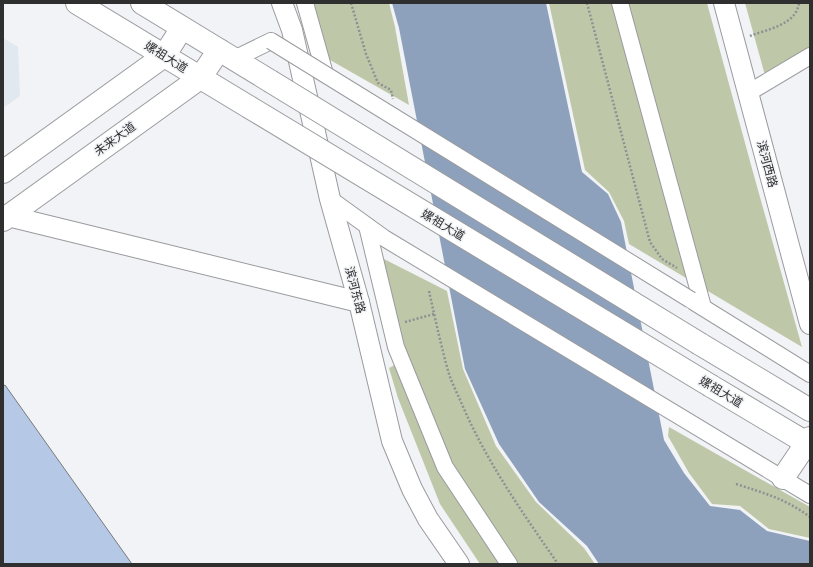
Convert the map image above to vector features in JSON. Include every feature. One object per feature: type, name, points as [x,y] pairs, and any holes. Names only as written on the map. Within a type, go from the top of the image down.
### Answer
[{"type":"main road","name":"嫘祖大道","points":[[77,3],[711,386],[809,442]]},
{"type":"main road","points":[[142,3],[810,410]]},
{"type":"main road","points":[[3,172],[164,56],[182,28]]},
{"type":"main road","name":"未来大道","points":[[5,218],[200,78],[226,54]]},
{"type":"main road","points":[[782,478],[809,442]]},
{"type":"street","name":"滨河东路","points":[[282,3],[292,30],[330,199],[359,302],[392,441],[415,495],[428,519],[458,564]]},
{"type":"street","points":[[305,3],[325,74]]},
{"type":"street","points":[[620,3],[697,298]]},
{"type":"street","name":"滨河西路","points":[[724,3],[810,324]]},
{"type":"street","points":[[226,54],[271,41],[697,298],[810,374]]},
{"type":"street","points":[[748,93],[810,56]]},
{"type":"street","points":[[330,199],[384,238],[810,495]]},
{"type":"street","points":[[5,218],[359,302]]},
{"type":"street","points":[[367,226],[396,347],[445,468],[509,564]]},
{"type":"path","points":[[351,3],[366,54],[378,83],[391,90],[393,99]]},
{"type":"path","points":[[587,3],[650,242],[662,259],[680,269],[697,298]]},
{"type":"path","points":[[735,42],[788,22],[798,10],[799,3]]},
{"type":"path","points":[[429,290],[450,375],[471,427],[510,495],[558,564]]},
{"type":"path","points":[[391,326],[434,314]]},
{"type":"path","points":[[736,484],[770,494],[797,508],[810,517]]},
{"type":"shaded area","points":[[3,38],[18,47],[20,96],[3,108]]},
{"type":"green space","points":[[299,3],[389,3],[395,27],[409,105],[309,48]]},
{"type":"green space","points":[[549,3],[707,3],[802,347],[629,244],[624,221],[609,192],[585,170]]},
{"type":"green space","points":[[745,3],[810,3],[810,52],[766,79]]},
{"type":"green space","points":[[378,256],[447,291],[463,369],[496,446],[536,502],[584,548],[595,564],[480,564],[440,504],[398,398],[389,368],[404,360]]},
{"type":"green space","points":[[669,427],[810,507],[810,538],[769,529],[740,506],[712,504],[689,473],[668,436]]},
{"type":"water","points":[[392,3],[546,3],[582,172],[608,194],[621,222],[664,440],[684,473],[710,506],[740,510],[767,531],[810,541],[810,564],[599,564],[587,546],[539,502],[499,444],[465,369],[399,28]]},
{"type":"building","points":[[5,385],[132,564],[3,564],[3,386]]}]
